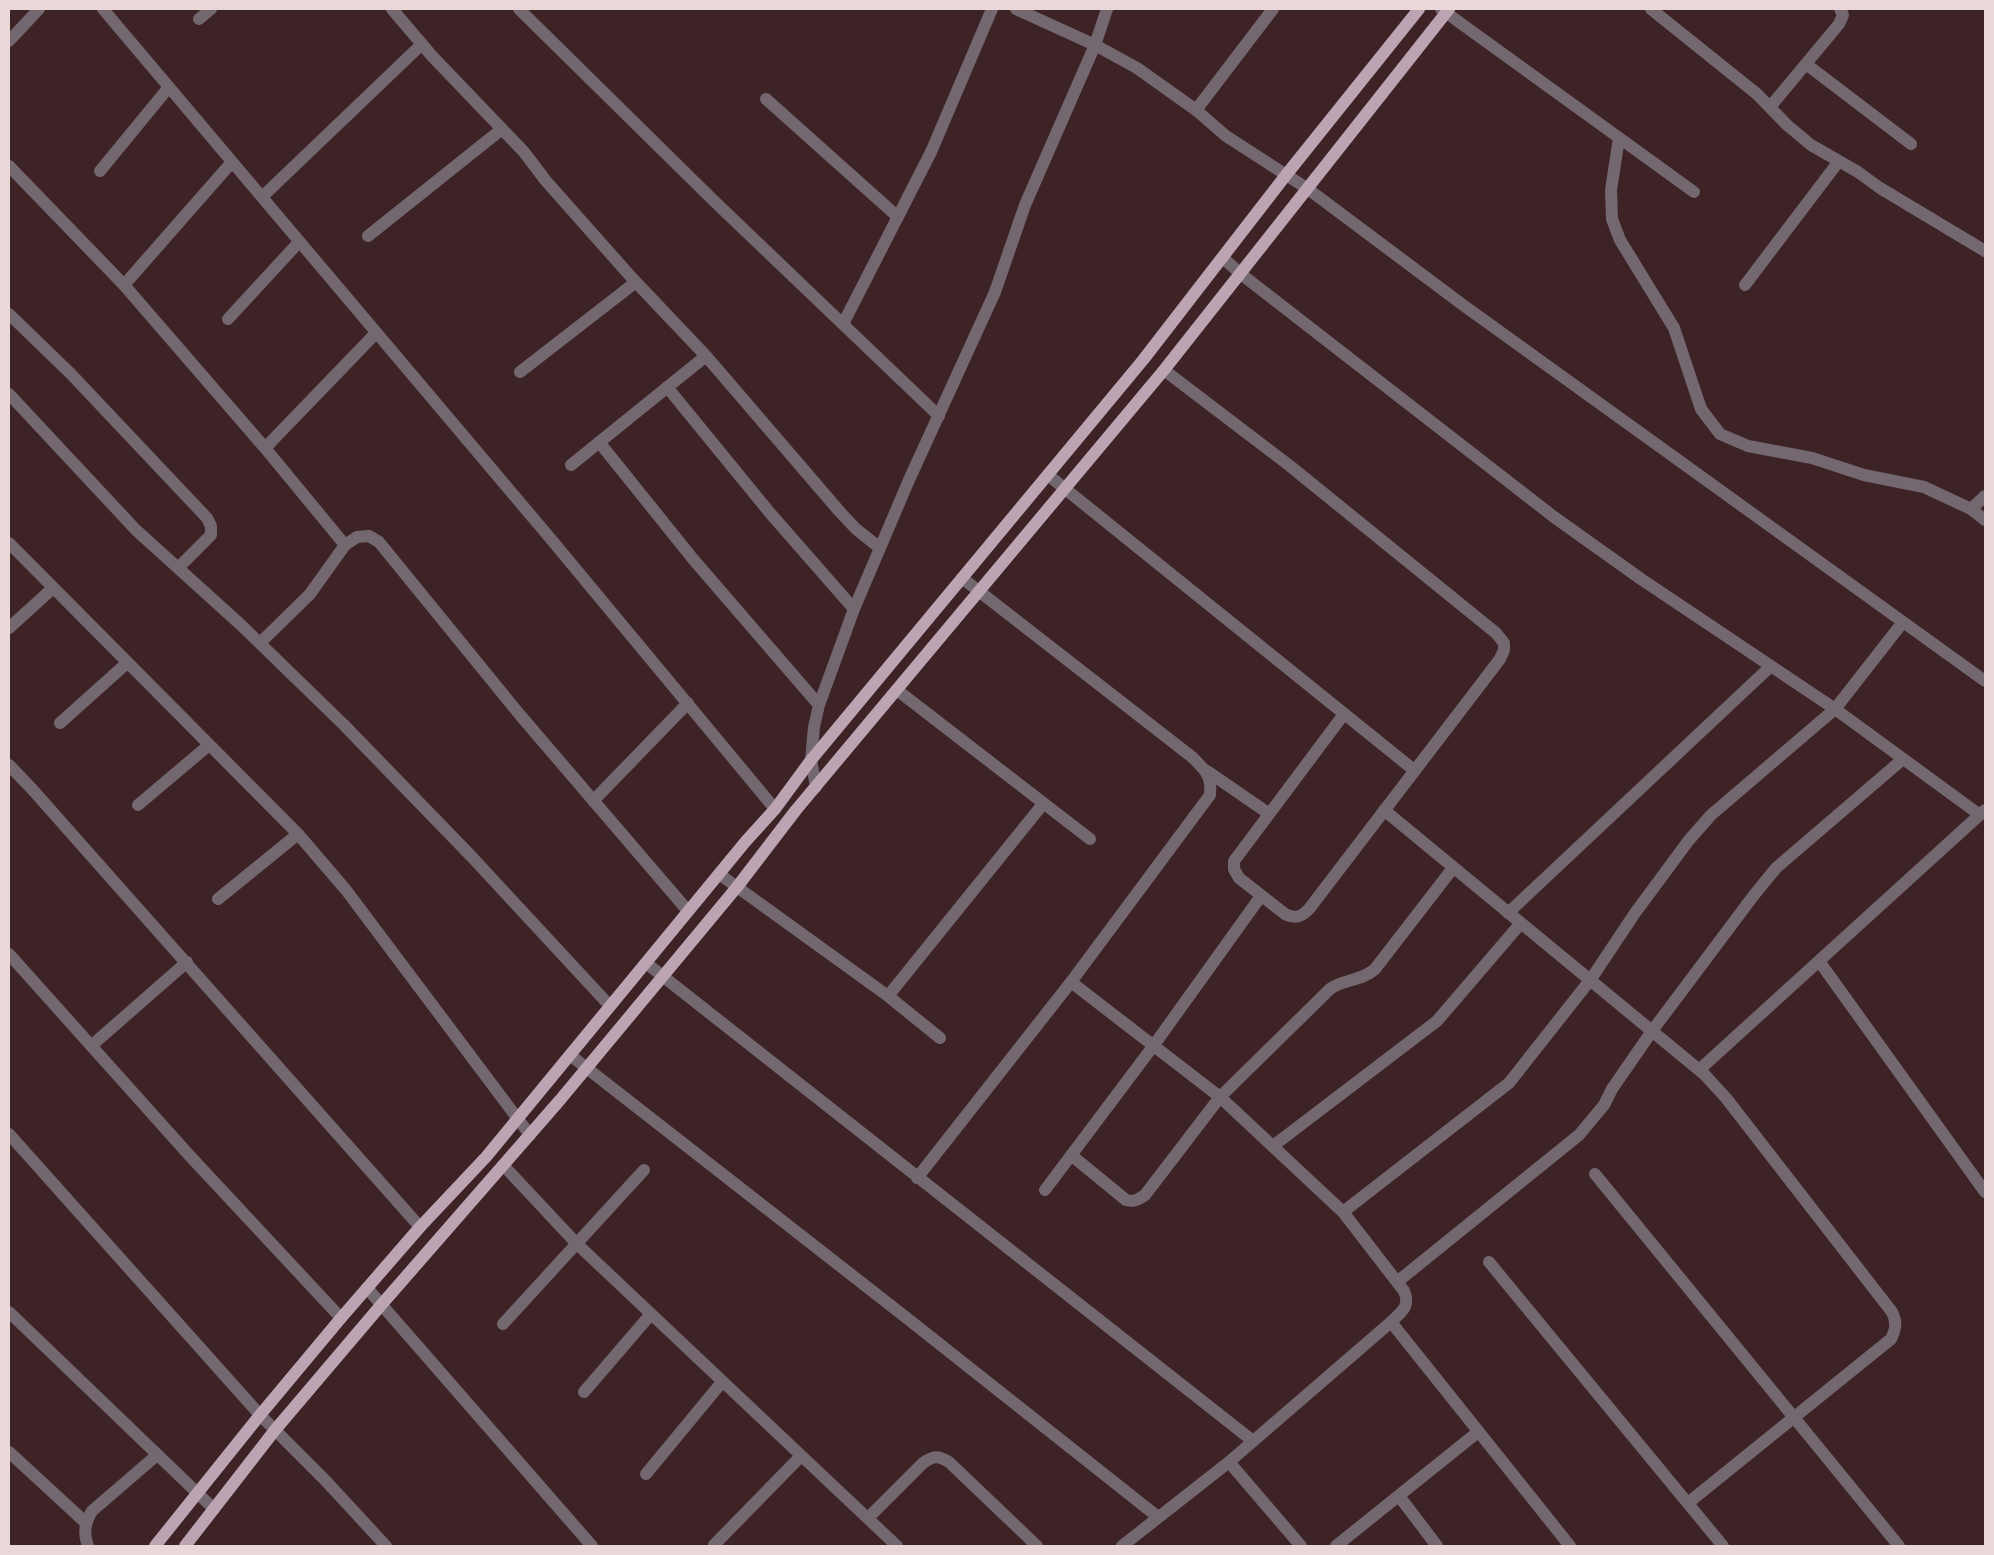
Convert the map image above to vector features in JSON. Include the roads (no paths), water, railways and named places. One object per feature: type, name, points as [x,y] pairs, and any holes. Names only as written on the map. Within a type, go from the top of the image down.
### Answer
[{"type":"main road","points":[[155,1546],[341,1318],[420,1227],[486,1157],[774,809],[811,760],[1143,360],[1286,175],[1419,9]]},
{"type":"main road","points":[[185,1546],[275,1430],[530,1135],[737,887],[816,787],[1164,370],[1308,189],[1445,10]]},
{"type":"street","points":[[9,41],[38,9]]},
{"type":"street","points":[[103,9],[688,703],[774,809]]},
{"type":"street","points":[[199,19],[211,9]]},
{"type":"street","points":[[392,9],[422,44],[524,152],[546,181],[636,282],[706,356],[840,512],[856,529],[880,548]]},
{"type":"street","points":[[519,9],[602,88],[713,200],[938,416]]},
{"type":"street","points":[[843,324],[931,152],[992,9]]},
{"type":"street","points":[[1016,9],[1095,45],[1137,68],[1196,110],[1226,136],[1308,189],[1463,305],[1985,681]]},
{"type":"street","points":[[816,787],[811,760],[814,727],[819,705],[854,609],[938,416],[995,292],[1025,205],[1095,45],[1107,9]]},
{"type":"street","points":[[1196,110],[1272,9]]},
{"type":"street","points":[[1651,9],[1757,94],[1787,125],[1811,144],[1985,251]]},
{"type":"street","points":[[1770,107],[1839,24],[1843,15],[1840,9]]},
{"type":"street","points":[[1445,10],[1694,192]]},
{"type":"street","points":[[262,197],[422,44]]},
{"type":"street","points":[[1806,64],[1911,144]]},
{"type":"street","points":[[100,171],[170,87]]},
{"type":"street","points":[[766,99],[898,217]]},
{"type":"street","points":[[368,236],[502,129]]},
{"type":"street","points":[[1619,138],[1611,190],[1612,219],[1620,240],[1674,328],[1701,409],[1720,434],[1748,446],[1812,458],[1864,475],[1924,488],[1971,509],[1985,520]]},
{"type":"street","points":[[1745,285],[1839,161]]},
{"type":"street","points":[[124,285],[232,162]]},
{"type":"street","points":[[9,166],[124,285],[265,448],[345,545]]},
{"type":"street","points":[[228,319],[299,242]]},
{"type":"street","points":[[1223,258],[1240,274],[1554,517],[1835,709],[1903,759],[1983,813],[1699,1070]]},
{"type":"street","points":[[520,372],[636,282]]},
{"type":"street","points":[[9,314],[71,374],[207,518],[211,526],[211,535],[178,568]]},
{"type":"street","points":[[265,448],[376,333]]},
{"type":"street","points":[[571,465],[706,356]]},
{"type":"street","points":[[1164,370],[1290,466],[1496,633],[1504,643],[1504,650],[1500,659],[1303,916],[1294,918],[1285,914],[1239,878],[1234,869],[1234,861],[1268,813],[1344,714]]},
{"type":"street","points":[[667,387],[770,513],[854,609]]},
{"type":"street","points":[[9,394],[136,530],[260,643],[344,725],[465,849],[610,1006]]},
{"type":"street","points":[[599,442],[693,559],[819,705]]},
{"type":"street","points":[[1048,474],[1414,770]]},
{"type":"street","points":[[1971,509],[1985,496]]},
{"type":"street","points":[[260,643],[310,594],[345,545],[357,537],[369,536],[379,542],[520,716],[688,911]]},
{"type":"street","points":[[9,543],[298,834],[346,890],[530,1135]]},
{"type":"street","points":[[962,578],[1205,769],[1268,813]]},
{"type":"street","points":[[9,628],[53,588]]},
{"type":"street","points":[[1342,1212],[1509,1083],[1590,979],[1635,913],[1694,834],[1711,815],[1835,709],[1903,622]]},
{"type":"street","points":[[60,723],[127,663]]},
{"type":"street","points":[[1508,914],[1771,666]]},
{"type":"street","points":[[897,690],[1090,839]]},
{"type":"street","points":[[593,801],[688,703]]},
{"type":"street","points":[[138,805],[209,745]]},
{"type":"street","points":[[1397,1282],[1579,1135],[1604,1105],[1612,1089],[1652,1030],[1776,868],[1903,759]]},
{"type":"street","points":[[9,765],[187,962],[420,1227]]},
{"type":"street","points":[[917,1178],[1071,982],[1210,794],[1211,782],[1205,769]]},
{"type":"street","points":[[888,996],[1043,804]]},
{"type":"street","points":[[1384,810],[1699,1070],[1726,1098],[1892,1312],[1896,1320],[1896,1330],[1891,1339],[1688,1503]]},
{"type":"street","points":[[218,899],[298,834]]},
{"type":"street","points":[[1071,1155],[1126,1200],[1139,1200],[1145,1196],[1220,1097],[1330,989],[1344,981],[1369,975],[1454,868]]},
{"type":"street","points":[[719,874],[888,996],[940,1038]]},
{"type":"street","points":[[1045,1190],[1154,1045],[1262,896]]},
{"type":"street","points":[[1272,1146],[1437,1022],[1521,924]]},
{"type":"street","points":[[9,954],[189,1155],[341,1318]]},
{"type":"street","points":[[1818,961],[1985,1192]]},
{"type":"street","points":[[91,1046],[187,962]]},
{"type":"street","points":[[646,963],[1253,1441]]},
{"type":"street","points":[[1071,982],[1220,1097],[1342,1212],[1397,1282],[1407,1299],[1405,1308],[1390,1322],[1229,1462],[1122,1546]]},
{"type":"street","points":[[570,1055],[1158,1517]]},
{"type":"street","points":[[9,1134],[260,1415],[324,1479],[386,1546]]},
{"type":"street","points":[[504,1166],[576,1243],[897,1546]]},
{"type":"street","points":[[503,1324],[644,1170]]},
{"type":"street","points":[[1595,1174],[1899,1546]]},
{"type":"street","points":[[1489,1262],[1723,1546]]},
{"type":"street","points":[[367,1288],[592,1546]]},
{"type":"street","points":[[9,1312],[214,1509]]},
{"type":"street","points":[[584,1392],[651,1314]]},
{"type":"street","points":[[1390,1322],[1570,1546]]},
{"type":"street","points":[[646,1474],[722,1382]]},
{"type":"street","points":[[1336,1546],[1478,1432]]},
{"type":"street","points":[[9,1452],[86,1522]]},
{"type":"street","points":[[88,1546],[84,1535],[86,1522],[92,1511],[157,1455]]},
{"type":"street","points":[[714,1545],[801,1456]]},
{"type":"street","points":[[868,1518],[923,1463],[931,1458],[940,1457],[949,1462],[1037,1546]]},
{"type":"street","points":[[1229,1462],[1301,1546]]},
{"type":"street","points":[[1400,1496],[1437,1546]]}]
